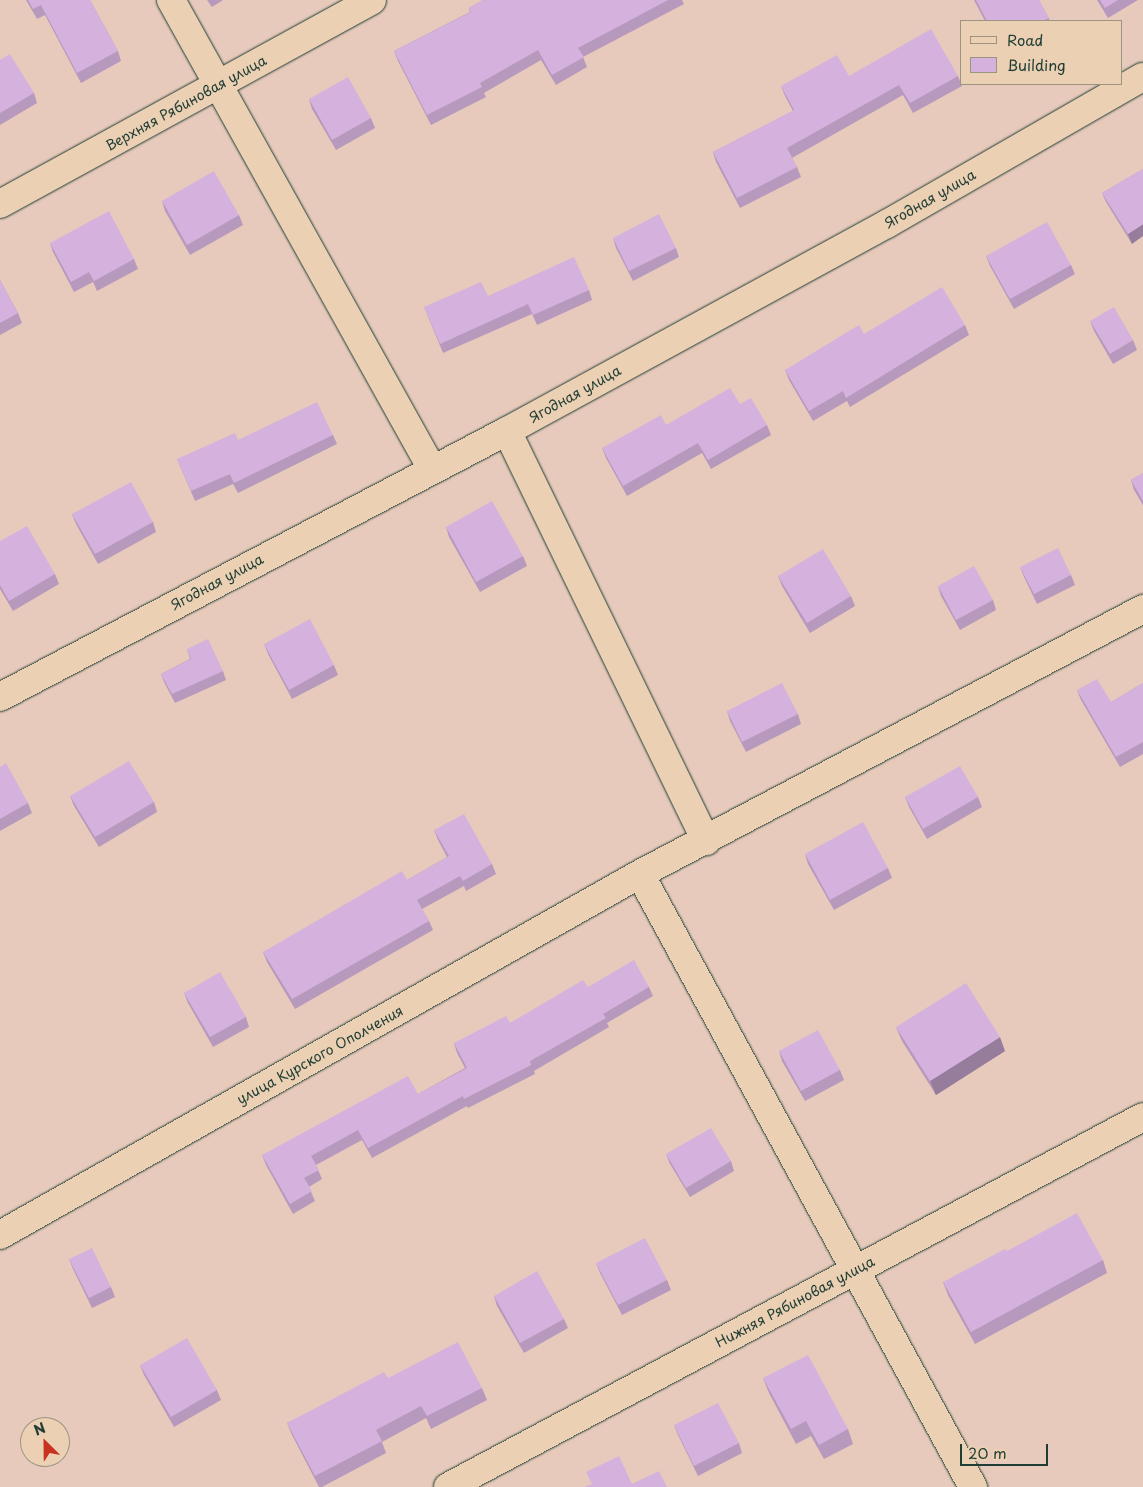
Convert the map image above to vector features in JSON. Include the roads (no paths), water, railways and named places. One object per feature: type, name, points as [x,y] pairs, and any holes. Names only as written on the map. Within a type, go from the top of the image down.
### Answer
[{"type":"street","points":[[171,0],[221,85],[432,469]]},
{"type":"street","name":"Верхняя Рябиновая улица","points":[[0,204],[221,85],[372,0]]},
{"type":"street","name":"Ягодная улица","points":[[0,696],[507,431],[887,224],[1143,77]]},
{"type":"street","points":[[507,431],[706,841]]},
{"type":"street","name":"улица Курского Ополчения","points":[[0,1235],[640,874],[706,841],[1143,609]]},
{"type":"street","points":[[640,874],[857,1269],[973,1487]]},
{"type":"street","name":"Нижняя Рябиновая улица","points":[[448,1487],[1143,1118]]}]
